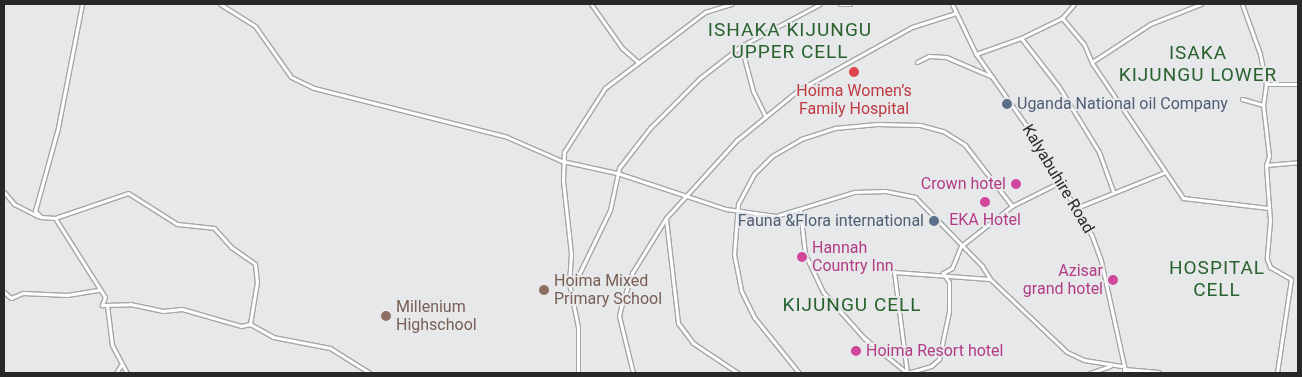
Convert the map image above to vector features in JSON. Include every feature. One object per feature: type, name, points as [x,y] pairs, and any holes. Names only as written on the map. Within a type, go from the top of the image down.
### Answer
[{"type":"street","points":[[39,216],[35,210],[37,200],[51,159],[82,4]]},
{"type":"street","points":[[220,4],[255,26],[291,77],[314,88],[507,137],[562,161],[616,173],[644,184],[688,194],[736,209],[776,216],[854,192],[874,190],[901,194],[922,202],[961,246],[982,266],[990,279],[1067,352],[1084,360],[1111,365],[1124,370],[1159,373]]},
{"type":"street","points":[[591,4],[634,60],[639,63]]},
{"type":"street","points":[[578,373],[578,327],[569,283],[571,254],[562,161],[566,149],[588,118],[600,94],[705,12],[732,4]]},
{"type":"street","points":[[569,283],[579,274],[610,210],[616,173],[639,141],[675,102],[741,46],[820,4]]},
{"type":"street","points":[[840,4],[850,4]]},
{"type":"street","name":"Kalyabuhire Road","points":[[952,4],[976,54],[993,77],[1060,182],[1092,236],[1102,261],[1124,370]]},
{"type":"street","points":[[976,54],[1020,38],[1062,18],[1074,4]]},
{"type":"street","points":[[1092,62],[1150,24],[1201,4]]},
{"type":"street","points":[[1242,4],[1260,54],[1266,84],[1263,105],[1269,156],[1266,165],[1268,208],[1267,259],[1270,267],[1291,278],[1277,373]]},
{"type":"street","points":[[633,373],[619,316],[632,273],[666,218],[738,140],[797,91],[912,27],[956,13]]},
{"type":"street","points":[[1062,18],[1084,44],[1092,62],[1185,200],[1268,208]]},
{"type":"street","points":[[1020,38],[1059,87],[1099,152],[1114,191]]},
{"type":"street","points":[[741,46],[753,91],[765,116]]},
{"type":"street","points":[[917,62],[929,56],[946,57],[993,77]]},
{"type":"street","points":[[631,68],[634,60]]},
{"type":"street","points":[[1266,84],[1298,84]]},
{"type":"street","points":[[1242,99],[1263,105]]},
{"type":"street","points":[[799,373],[764,331],[741,290],[734,254],[736,209],[754,174],[785,146],[822,132],[877,124],[920,125],[954,136],[978,159],[1012,206]]},
{"type":"street","points":[[1266,165],[1298,162]]},
{"type":"street","points":[[1076,208],[1114,191],[1166,172]]},
{"type":"street","points":[[943,273],[952,268],[961,246],[1012,206],[1060,182]]},
{"type":"street","points":[[4,192],[28,213],[55,218],[128,193],[177,224],[214,228],[231,248],[256,267],[257,282],[250,324]]},
{"type":"street","points":[[800,210],[805,254],[823,292],[864,338],[907,373]]},
{"type":"street","points":[[55,218],[104,297],[102,305]]},
{"type":"street","points":[[666,218],[678,322],[693,343],[738,373]]},
{"type":"street","points":[[907,373],[893,273],[899,270],[990,279]]},
{"type":"street","points":[[907,373],[931,366],[942,352],[949,311],[949,282],[943,273]]},
{"type":"street","points":[[4,292],[10,298],[23,293],[67,295],[100,290]]},
{"type":"street","points":[[102,305],[122,303],[163,311],[182,309],[241,326],[250,324],[273,337],[330,348],[370,373]]},
{"type":"street","points":[[102,305],[107,305],[112,344],[121,365],[127,373]]},
{"type":"street","points":[[116,373],[121,365]]},
{"type":"street","points":[[1085,373],[1111,365]]},
{"type":"place","name":"Hoima Women’s Family Hospital","points":[[854,72]]},
{"type":"place","name":"Uganda National oil Company","points":[[1007,104]]},
{"type":"place","name":"Crown hotel","points":[[1016,184]]},
{"type":"place","name":"EKA Hotel","points":[[985,202]]},
{"type":"place","name":"Fauna &Flora international","points":[[934,221]]},
{"type":"place","name":"Hannah Country Inn","points":[[802,257]]},
{"type":"place","name":"Azisar grand hotel","points":[[1113,280]]},
{"type":"place","name":"Hoima Mixed Primary School","points":[[544,290]]},
{"type":"place","name":"Millenium Highschool","points":[[386,316]]},
{"type":"place","name":"Hoima Resort hotel","points":[[856,351]]},
{"type":"district","name":"ISHAKA KIJUNGU UPPER CELL","points":[[790,41]]},
{"type":"district","name":"ISAKA KIJUNGU LOWER","points":[[1198,64]]},
{"type":"district","name":"HOSPITAL CELL","points":[[1217,279]]},
{"type":"district","name":"KIJUNGU CELL","points":[[852,305]]}]
